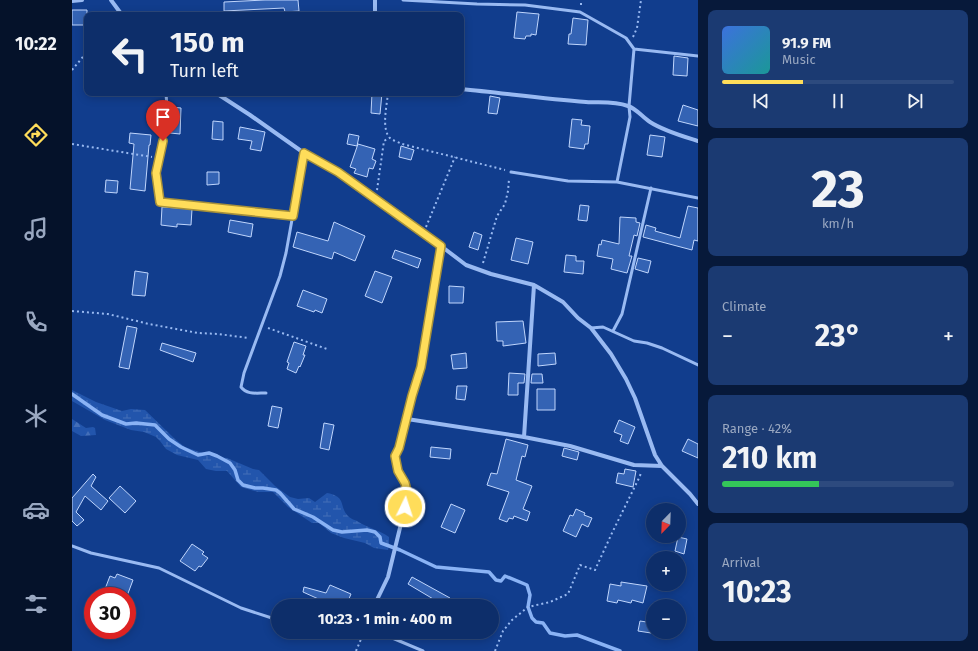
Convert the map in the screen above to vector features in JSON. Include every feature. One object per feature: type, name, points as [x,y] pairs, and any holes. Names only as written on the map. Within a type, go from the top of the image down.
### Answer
[{"type":"street","points":[[72,1],[82,0]]},
{"type":"street","points":[[111,0],[120,12]]},
{"type":"street","points":[[374,12],[375,0]]},
{"type":"street","points":[[464,89],[586,102],[614,102],[629,106],[638,111],[642,117],[651,123],[671,132],[698,141]]},
{"type":"street","points":[[221,96],[304,153],[338,172],[466,265],[534,284],[564,302],[578,318],[591,328],[610,354],[626,379],[635,398],[655,455],[662,466],[698,504]]},
{"type":"street","points":[[377,599],[388,577],[408,495],[405,483],[398,471],[395,456],[399,448],[421,367],[441,246]]},
{"type":"street","points":[[524,437],[534,284]]},
{"type":"street","points":[[407,418],[570,446],[634,465],[662,466]]},
{"type":"lane","points":[[403,0],[525,5],[580,12],[626,38],[634,49],[629,106],[630,116],[617,182]]},
{"type":"lane","points":[[634,49],[698,56]]},
{"type":"lane","points":[[166,96],[168,108],[160,159],[156,173],[160,202],[293,216]]},
{"type":"lane","points":[[266,393],[250,394],[244,391],[241,386],[244,373],[280,276],[293,216],[304,153]]},
{"type":"lane","points":[[511,172],[568,181],[617,182],[698,198]]},
{"type":"lane","points":[[613,331],[622,314],[651,188]]},
{"type":"lane","points":[[591,328],[603,327],[634,341],[647,342],[698,365]]},
{"type":"lane","points":[[72,546],[91,553],[159,568],[241,608],[271,618]]},
{"type":"lane","points":[[394,639],[422,651]]},
{"type":"path","points":[[630,43],[637,28],[641,0]]},
{"type":"path","points":[[72,70],[84,56]]},
{"type":"path","points":[[388,96],[385,115],[386,128],[390,138],[402,144],[511,172],[508,180],[508,191],[505,204],[497,216],[481,270]]},
{"type":"path","points":[[376,199],[384,141],[390,138]]},
{"type":"path","points":[[72,144],[160,159]]},
{"type":"path","points":[[423,234],[455,157]]},
{"type":"path","points":[[72,311],[108,314],[149,324],[198,333],[257,338]]},
{"type":"path","points":[[261,326],[327,349]]},
{"type":"path","points":[[495,651],[503,631],[512,620],[528,607],[550,602],[568,594],[580,565],[595,570],[640,476],[642,465]]},
{"type":"path","points":[[356,651],[361,639]]},
{"type":"green space","points":[[72,390],[96,402],[122,411],[131,409],[145,410],[185,447],[211,456],[227,458],[259,470],[275,486],[290,497],[298,499],[309,498],[315,502],[327,493],[338,497],[344,510],[350,518],[389,537],[388,550],[374,548],[365,543],[331,533],[319,523],[312,523],[288,507],[273,492],[258,492],[241,487],[227,471],[206,469],[198,460],[177,455],[166,449],[156,437],[144,432],[131,430],[105,420],[72,401]]},
{"type":"green space","points":[[72,419],[86,428],[95,428],[96,435],[81,436],[72,431]]},
{"type":"building","points":[[298,0],[299,11],[285,12],[284,8],[224,11],[224,2]]},
{"type":"building","points":[[72,10],[87,10],[87,12],[84,12],[84,25],[72,25]]},
{"type":"building","points":[[517,12],[539,14],[536,35],[531,34],[531,36],[526,36],[525,39],[514,38]]},
{"type":"building","points":[[573,18],[588,20],[586,45],[568,44]]},
{"type":"building","points":[[674,56],[688,58],[687,76],[673,75]]},
{"type":"building","points":[[372,96],[382,96],[380,114],[371,113]]},
{"type":"building","points":[[490,96],[500,98],[497,114],[488,113]]},
{"type":"building","points":[[683,105],[698,110],[698,126],[678,121]]},
{"type":"building","points":[[172,107],[181,108],[180,134],[170,133]]},
{"type":"building","points":[[572,119],[582,120],[581,125],[590,126],[588,144],[585,144],[584,149],[569,147]]},
{"type":"building","points":[[213,121],[223,122],[223,140],[212,139]]},
{"type":"building","points":[[240,127],[265,132],[261,151],[250,149],[252,141],[238,139]]},
{"type":"building","points":[[130,133],[151,135],[145,191],[130,189],[134,144],[129,143]]},
{"type":"building","points":[[349,134],[359,136],[357,146],[347,144]]},
{"type":"building","points":[[650,135],[665,137],[662,157],[647,155]]},
{"type":"building","points":[[358,144],[375,149],[372,159],[376,161],[373,169],[369,168],[367,177],[354,173],[356,169],[350,167]]},
{"type":"building","points":[[401,146],[414,150],[411,160],[399,157]]},
{"type":"building","points":[[207,172],[219,172],[219,184],[207,185]]},
{"type":"building","points":[[106,180],[118,181],[117,193],[105,192]]},
{"type":"building","points":[[580,205],[589,206],[587,221],[578,220]]},
{"type":"building","points":[[688,206],[698,208],[698,241],[694,240],[692,250],[643,237],[646,225],[656,228],[655,231],[680,238]]},
{"type":"building","points":[[162,207],[192,209],[191,225],[177,224],[177,227],[161,225]]},
{"type":"building","points":[[620,217],[636,218],[636,222],[640,223],[637,236],[634,235],[629,256],[632,256],[627,273],[611,269],[613,259],[597,256],[599,244],[601,245],[602,240],[619,244]]},
{"type":"building","points":[[230,220],[253,224],[251,237],[228,232]]},
{"type":"building","points":[[334,222],[365,236],[355,261],[334,252],[332,259],[293,247],[297,232],[328,241]]},
{"type":"building","points":[[474,232],[482,235],[478,250],[469,247]]},
{"type":"building","points":[[516,238],[533,242],[528,264],[511,260]]},
{"type":"building","points":[[395,250],[421,259],[418,268],[392,258]]},
{"type":"building","points":[[566,255],[576,256],[576,261],[584,261],[583,274],[564,272]]},
{"type":"building","points":[[638,258],[651,261],[648,273],[635,269]]},
{"type":"building","points":[[135,271],[148,273],[145,296],[132,295]]},
{"type":"building","points":[[375,271],[392,277],[382,303],[365,296]]},
{"type":"building","points":[[449,286],[464,287],[463,303],[449,303]]},
{"type":"building","points":[[303,290],[327,299],[322,313],[297,306]]},
{"type":"building","points":[[523,321],[526,343],[503,346],[503,341],[497,341],[496,322]]},
{"type":"building","points":[[127,326],[137,328],[129,369],[119,367]]},
{"type":"building","points":[[294,342],[306,346],[303,355],[305,355],[296,373],[287,369],[289,363],[287,362]]},
{"type":"building","points":[[162,343],[196,353],[193,362],[160,350]]},
{"type":"building","points":[[466,353],[467,368],[453,369],[451,355]]},
{"type":"building","points":[[555,353],[556,364],[538,366],[538,354]]},
{"type":"building","points":[[509,373],[525,374],[524,383],[518,383],[518,395],[508,395]]},
{"type":"building","points":[[532,374],[542,374],[543,383],[531,383]]},
{"type":"building","points":[[457,386],[467,386],[465,400],[456,399]]},
{"type":"building","points":[[537,389],[555,389],[555,410],[537,410]]},
{"type":"building","points":[[272,406],[282,408],[278,428],[268,426]]},
{"type":"building","points":[[619,420],[635,427],[628,444],[620,441],[622,435],[614,432]]},
{"type":"building","points":[[324,423],[334,425],[329,450],[320,448]]},
{"type":"building","points":[[506,439],[528,445],[525,457],[522,456],[516,480],[532,486],[523,509],[530,512],[527,521],[514,516],[513,519],[509,518],[507,522],[499,519],[509,492],[487,485],[491,473],[497,474]]},
{"type":"building","points":[[688,439],[698,444],[698,458],[682,451]]},
{"type":"building","points":[[431,447],[451,449],[450,459],[430,457]]},
{"type":"building","points":[[564,448],[579,452],[577,460],[562,456]]},
{"type":"building","points":[[625,469],[636,471],[633,487],[616,483],[618,473],[624,474]]},
{"type":"building","points":[[93,474],[96,477],[91,486],[108,501],[101,510],[85,496],[76,512],[84,520],[77,526],[72,521],[72,498]]},
{"type":"building","points":[[120,486],[136,501],[125,513],[109,498]]},
{"type":"building","points":[[451,504],[465,510],[455,533],[441,527]]},
{"type":"building","points":[[576,509],[585,513],[584,515],[592,518],[588,527],[582,524],[576,537],[563,531],[570,515],[573,516]]},
{"type":"building","points":[[687,539],[685,551],[675,551],[677,543],[686,543]]},
{"type":"building","points":[[192,544],[204,552],[202,554],[208,558],[201,567],[199,566],[195,571],[180,561]]},
{"type":"building","points":[[117,574],[133,580],[130,587],[106,587],[110,576],[115,578]]},
{"type":"building","points":[[412,577],[450,598],[433,599],[408,584]]},
{"type":"building","points":[[621,582],[646,586],[643,603],[632,600],[631,603],[618,600],[617,603],[607,601],[610,584],[621,586]]},
{"type":"building","points":[[330,585],[351,594],[349,599],[318,599],[303,592],[304,587],[326,593]]},
{"type":"building","points":[[640,621],[646,622],[646,632],[638,631]]},
{"type":"waterway","points":[[72,394],[102,415],[126,424],[136,423],[155,425],[169,439],[181,447],[198,455],[209,453],[217,456],[230,463],[235,470],[238,480],[243,485],[276,490],[294,509],[313,517],[333,530],[342,532],[367,530],[375,532],[380,537],[381,543],[436,567],[489,572],[496,580],[501,581],[505,576],[527,585],[530,595],[528,607],[532,618],[536,622],[543,623],[550,633],[565,636],[577,635],[620,651]]},
{"type":"route","points":[[163,141],[156,173],[160,202],[293,216],[304,153],[338,172],[441,246],[421,367],[399,448],[395,456],[398,471],[405,483],[408,495],[405,507]]}]
